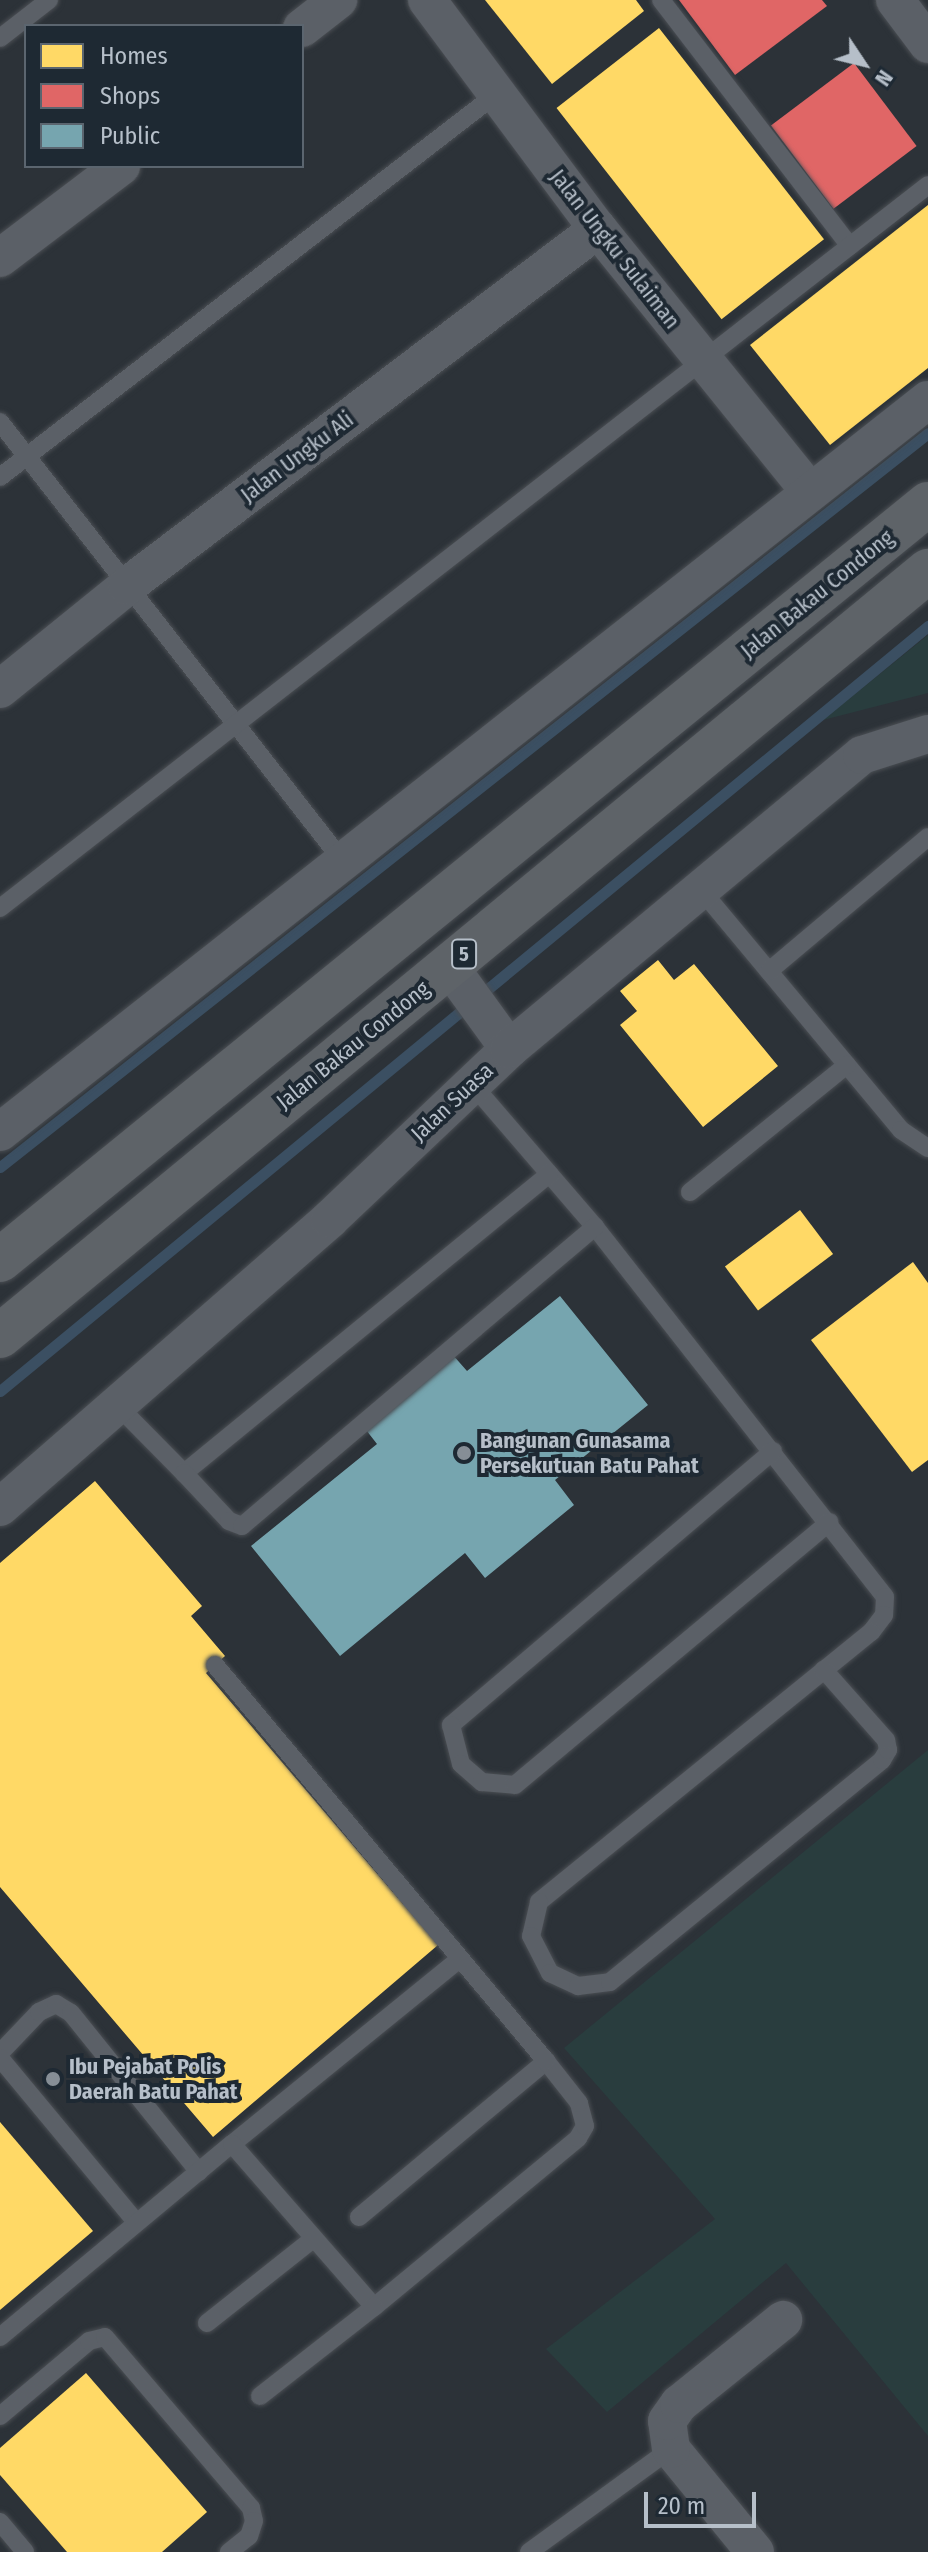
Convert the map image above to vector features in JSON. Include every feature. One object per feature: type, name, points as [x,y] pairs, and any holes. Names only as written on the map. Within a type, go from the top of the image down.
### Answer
[{"type":"main road","name":"Jalan Bakau Condong","points":[[0,1260],[928,504]]},
{"type":"main road","name":"Jalan Bakau Condong","points":[[0,1336],[458,978],[928,571]]},
{"type":"street","points":[[304,26],[338,0]]},
{"type":"street","name":"Jalan Ungku Sulaiman","points":[[427,0],[598,229],[810,492]]},
{"type":"street","points":[[895,0],[928,44]]},
{"type":"street","points":[[0,258],[118,168]]},
{"type":"street","name":"Jalan Ungku Ali","points":[[0,689],[127,586],[598,229]]},
{"type":"street","points":[[0,1132],[341,859],[928,400]]},
{"type":"street","name":"Jalan Suasa","points":[[0,1507],[330,1219],[472,1084],[500,1035],[702,891],[862,755],[928,734]]},
{"type":"street","points":[[458,978],[500,1035]]},
{"type":"street","points":[[755,2552],[671,2449],[667,2421],[679,2404],[783,2320]]},
{"type":"lane","points":[[0,38],[49,0]]},
{"type":"lane","points":[[661,0],[850,246]]},
{"type":"lane","points":[[0,477],[495,95]]},
{"type":"lane","points":[[0,908],[928,185]]},
{"type":"lane","points":[[0,422],[341,859]]},
{"type":"lane","points":[[769,971],[928,837]]},
{"type":"lane","points":[[702,891],[901,1130],[928,1148]]},
{"type":"lane","points":[[690,1192],[847,1065]]},
{"type":"lane","points":[[472,1084],[595,1227],[830,1522],[885,1597],[884,1615],[871,1632],[824,1670],[539,1902],[531,1936],[550,1973],[578,1986],[610,1982],[882,1760],[888,1750],[886,1740],[824,1670]]},
{"type":"lane","points":[[184,1473],[549,1174]]},
{"type":"lane","points":[[118,1406],[229,1521],[242,1526],[595,1227]]},
{"type":"lane","points":[[773,1451],[451,1725],[461,1764],[482,1782],[515,1785],[830,1522]]},
{"type":"lane","points":[[215,1665],[546,2061],[585,2114],[578,2138],[374,2307],[260,2396]]},
{"type":"lane","points":[[0,2337],[460,1959]]},
{"type":"lane","points":[[137,2223],[0,2055],[39,2012],[56,2004],[71,2013],[199,2172]]},
{"type":"lane","points":[[359,2217],[546,2061]]},
{"type":"lane","points":[[232,2144],[374,2307]]},
{"type":"lane","points":[[207,2323],[313,2239]]},
{"type":"lane","points":[[0,2416],[89,2341],[105,2337],[251,2508],[254,2521],[249,2536],[229,2552]]},
{"type":"lane","points":[[529,2552],[671,2449]]},
{"type":"lane","points":[[0,2522],[25,2552]]},
{"type":"green space","points":[[928,635],[928,693],[823,720]]},
{"type":"green space","points":[[928,1750],[928,2436],[786,2263],[607,2412],[546,2349],[715,2219],[564,2048]]},
{"type":"building: Homes","points":[[485,0],[636,0],[644,11],[552,84]]},
{"type":"building: Homes","points":[[659,28],[824,239],[722,319],[557,108]]},
{"type":"building: Homes","points":[[928,205],[928,368],[830,445],[750,345]]},
{"type":"building: Homes","points":[[658,960],[674,980],[694,964],[778,1066],[703,1127],[620,1025],[637,1011],[620,991]]},
{"type":"building: Homes","points":[[800,1210],[833,1254],[758,1310],[725,1267]]},
{"type":"building: Homes","points":[[913,1262],[928,1283],[928,1460],[912,1472],[811,1340]]},
{"type":"building: Homes","points":[[95,1481],[202,1606],[191,1616],[225,1656],[206,1673],[438,1945],[213,2137],[0,1887],[0,1563]]},
{"type":"building: Homes","points":[[0,2122],[93,2231],[0,2310]]},
{"type":"building: Homes","points":[[86,2373],[207,2512],[162,2552],[67,2552],[0,2475],[0,2448]]},
{"type":"building: Shops","points":[[679,0],[822,0],[827,6],[735,75]]},
{"type":"building: Shops","points":[[854,63],[917,146],[834,209],[771,126]]},
{"type":"building: Public","points":[[560,1296],[648,1405],[555,1480],[574,1505],[485,1578],[465,1553],[340,1656],[251,1546],[377,1444],[363,1426],[452,1354],[467,1371]]},
{"type":"waterway","points":[[0,1167],[928,433]]},
{"type":"waterway","points":[[0,1391],[928,626]]},
{"type":"place","name":"Bangunan Gunasama Persekutuan Batu Pahat","points":[[464,1453]]},
{"type":"place","name":"Ibu Pejabat Polis Daerah Batu Pahat","points":[[53,2079]]}]
